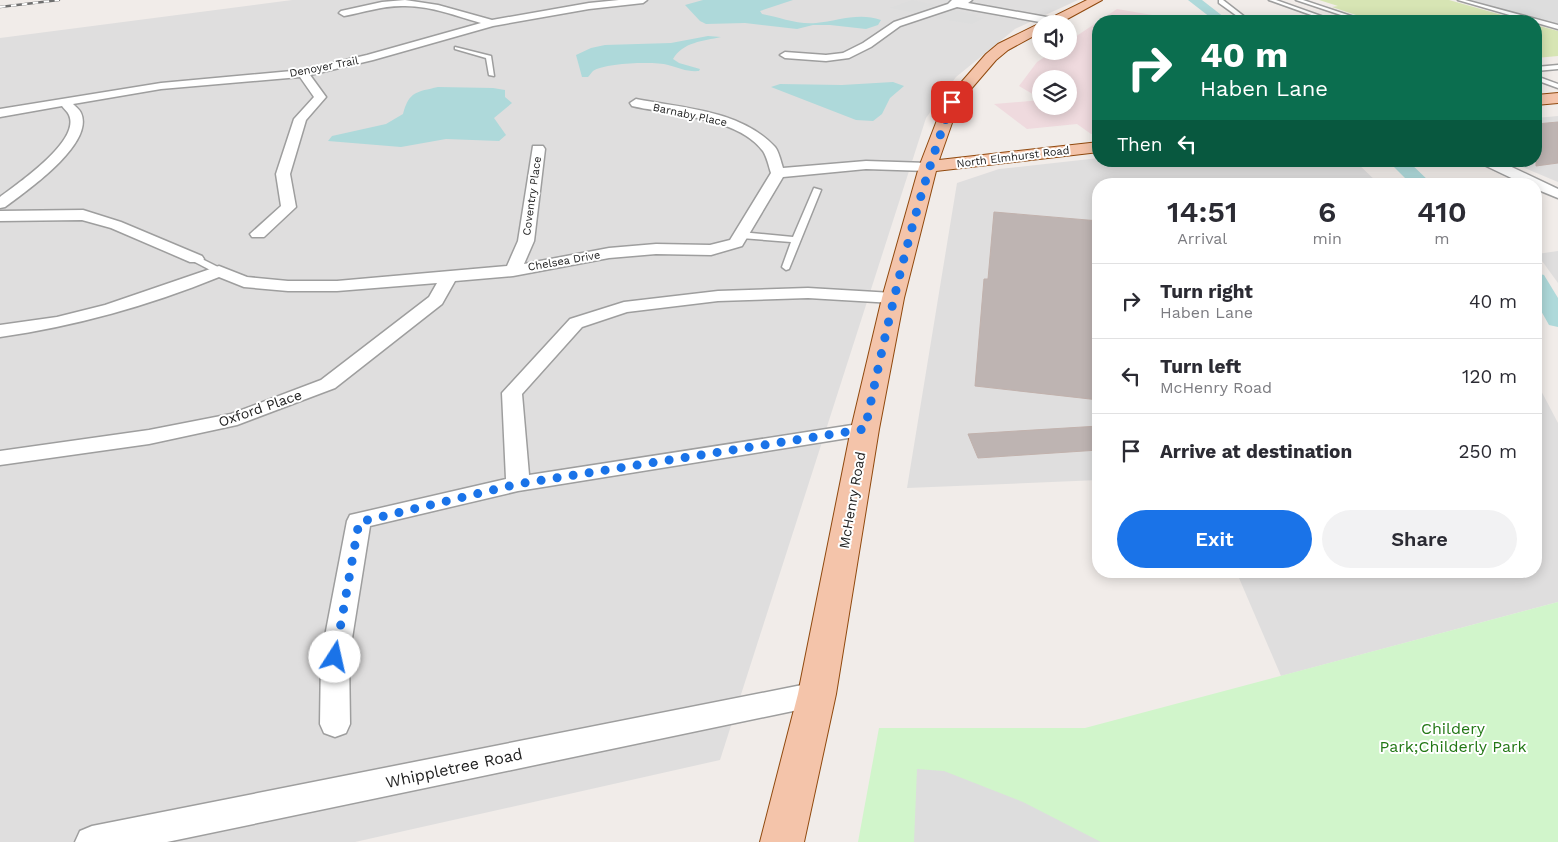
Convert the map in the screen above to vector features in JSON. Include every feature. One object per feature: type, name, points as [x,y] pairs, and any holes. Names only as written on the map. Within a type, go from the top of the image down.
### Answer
[{"type":"main road","name":"McHenry Road","points":[[1065,15],[1096,0]]},
{"type":"main road","name":"McHenry Road","points":[[782,842],[817,694],[865,429],[893,298],[928,167],[952,102],[991,57],[1004,46],[1032,32]]},
{"type":"main road","points":[[1542,99],[1558,98]]},
{"type":"main road","name":"North Elmhurst Road","points":[[928,167],[1092,148]]},
{"type":"street","name":"Denoyer Trail","points":[[0,113],[161,86],[303,73],[369,58],[492,23],[585,3],[643,0]]},
{"type":"street","points":[[937,0],[963,2],[1032,20]]},
{"type":"street","points":[[785,55],[826,58],[845,56],[898,24],[963,2]]},
{"type":"street","points":[[585,3],[602,15]]},
{"type":"street","points":[[344,13],[381,5],[405,4],[424,6],[492,23]]},
{"type":"street","points":[[426,42],[458,48]]},
{"type":"street","points":[[258,234],[289,207],[283,174],[300,118],[320,97],[303,73]]},
{"type":"street","points":[[0,204],[46,167],[68,144],[76,125],[75,113],[64,102]]},
{"type":"street","name":"Barnaby Place","points":[[636,103],[710,117],[744,128],[770,150],[778,173]]},
{"type":"street","name":"Coventry Place","points":[[513,270],[526,241],[538,149]]},
{"type":"street","points":[[778,173],[866,166],[928,167]]},
{"type":"street","points":[[1500,167],[1524,178]]},
{"type":"street","name":"Chelsea Drive","points":[[219,270],[244,282],[288,286],[337,286],[513,270],[609,253],[656,249],[711,250],[736,243],[778,173]]},
{"type":"street","points":[[1542,178],[1558,176]]},
{"type":"street","points":[[1542,187],[1558,194]]},
{"type":"street","name":"Chelsea Drive","points":[[0,216],[83,214],[169,246],[196,259]]},
{"type":"street","points":[[0,331],[45,326],[99,313],[165,293],[219,270]]},
{"type":"street","name":"Oxford Place","points":[[0,458],[149,437],[237,419],[328,384],[436,300],[449,277]]},
{"type":"street","points":[[518,484],[512,393],[576,323],[624,307],[718,296],[808,293],[893,298]]},
{"type":"street","points":[[335,724],[335,657],[359,522],[518,484],[865,429]]},
{"type":"street","name":"Whippletree Road","points":[[92,842],[817,694]]},
{"type":"lane","points":[[1221,0],[1221,2],[1238,15]]},
{"type":"lane","points":[[1271,0],[1315,15]]},
{"type":"lane","points":[[1298,0],[1344,15]]},
{"type":"lane","points":[[1460,0],[1514,15]]},
{"type":"lane","points":[[1542,23],[1558,27]]},
{"type":"lane","points":[[458,48],[489,57],[492,75]]},
{"type":"lane","points":[[1542,68],[1558,67]]},
{"type":"lane","points":[[1542,80],[1558,86]]},
{"type":"lane","points":[[786,267],[817,190]]},
{"type":"lane","points":[[740,235],[796,240]]},
{"type":"lane","name":"Chelsea Drive","points":[[196,259],[219,270]]},
{"type":"shaded area","points":[[292,0],[1078,0],[1045,15],[1032,15],[1032,21],[1015,29],[956,77],[926,118],[720,760],[355,842],[0,842],[0,38]]},
{"type":"shaded area","points":[[912,0],[936,5],[915,13],[890,8]]},
{"type":"shaded area","points":[[1463,0],[1558,0],[1558,26],[1542,22],[1542,15],[1518,15]]},
{"type":"shaded area","points":[[1117,9],[1152,15],[1108,15]]},
{"type":"shaded area","points":[[952,10],[984,18],[972,24],[935,18]]},
{"type":"shaded area","points":[[1092,26],[1092,134],[1077,124],[1027,129],[994,104],[1032,101],[1032,115],[1077,115],[1077,70],[1032,70],[1032,94],[1019,86],[1040,60],[1077,60],[1077,36]]},
{"type":"shaded area","points":[[1558,116],[1558,182],[1522,167],[1542,167],[1542,117]]},
{"type":"shaded area","points":[[1092,159],[1092,167],[1361,167],[1373,178],[1092,178],[1092,480],[907,488],[957,183],[999,169]]},
{"type":"shaded area","points":[[1558,251],[1558,283],[1542,261],[1542,253]]},
{"type":"shaded area","points":[[1542,392],[1558,423],[1558,602],[1281,676],[1239,578],[1542,578]]},
{"type":"shaded area","points":[[917,769],[944,771],[1023,802],[1101,842],[914,842]]},
{"type":"green space","points":[[1319,0],[1449,0],[1502,15],[1356,15],[1332,7],[1338,6]]},
{"type":"green space","points":[[1542,27],[1558,31],[1558,56],[1542,57]]},
{"type":"green space","name":"Childery Park;Childerly Park","points":[[1558,602],[1558,842],[858,842],[879,728],[1085,728]]},
{"type":"water","points":[[703,0],[793,0],[760,11],[762,14],[802,23],[816,23],[856,17],[881,20],[878,25],[866,29],[830,25],[813,25],[797,29],[745,23],[706,24],[700,21],[685,5]]},
{"type":"water","points":[[708,36],[721,37],[688,46],[677,53],[673,59],[679,63],[700,69],[699,71],[652,63],[630,64],[599,68],[588,77],[582,77],[576,55],[591,48],[605,45],[671,43]]},
{"type":"water","points":[[893,82],[904,86],[890,98],[882,114],[873,121],[856,120],[771,87],[780,84],[842,85]]},
{"type":"water","points":[[438,87],[505,90],[505,97],[512,103],[494,118],[506,135],[499,141],[446,139],[401,147],[328,141],[332,136],[386,124],[403,114],[408,101],[415,94]]},
{"type":"building","points":[[1558,122],[1558,163],[1542,165],[1542,123]]},
{"type":"building","points":[[994,212],[1092,220],[1092,399],[975,386],[984,279],[988,279]]},
{"type":"building","points":[[1092,426],[1092,450],[978,458],[968,434]]},
{"type":"waterway","points":[[1194,0],[1215,15]]},
{"type":"waterway","points":[[1404,167],[1416,178]]},
{"type":"waterway","points":[[1542,291],[1558,320]]},
{"type":"railway","points":[[0,7],[59,0]]},
{"type":"route","points":[[335,657],[359,522],[518,484],[865,429],[893,298],[928,167],[952,102]]}]
